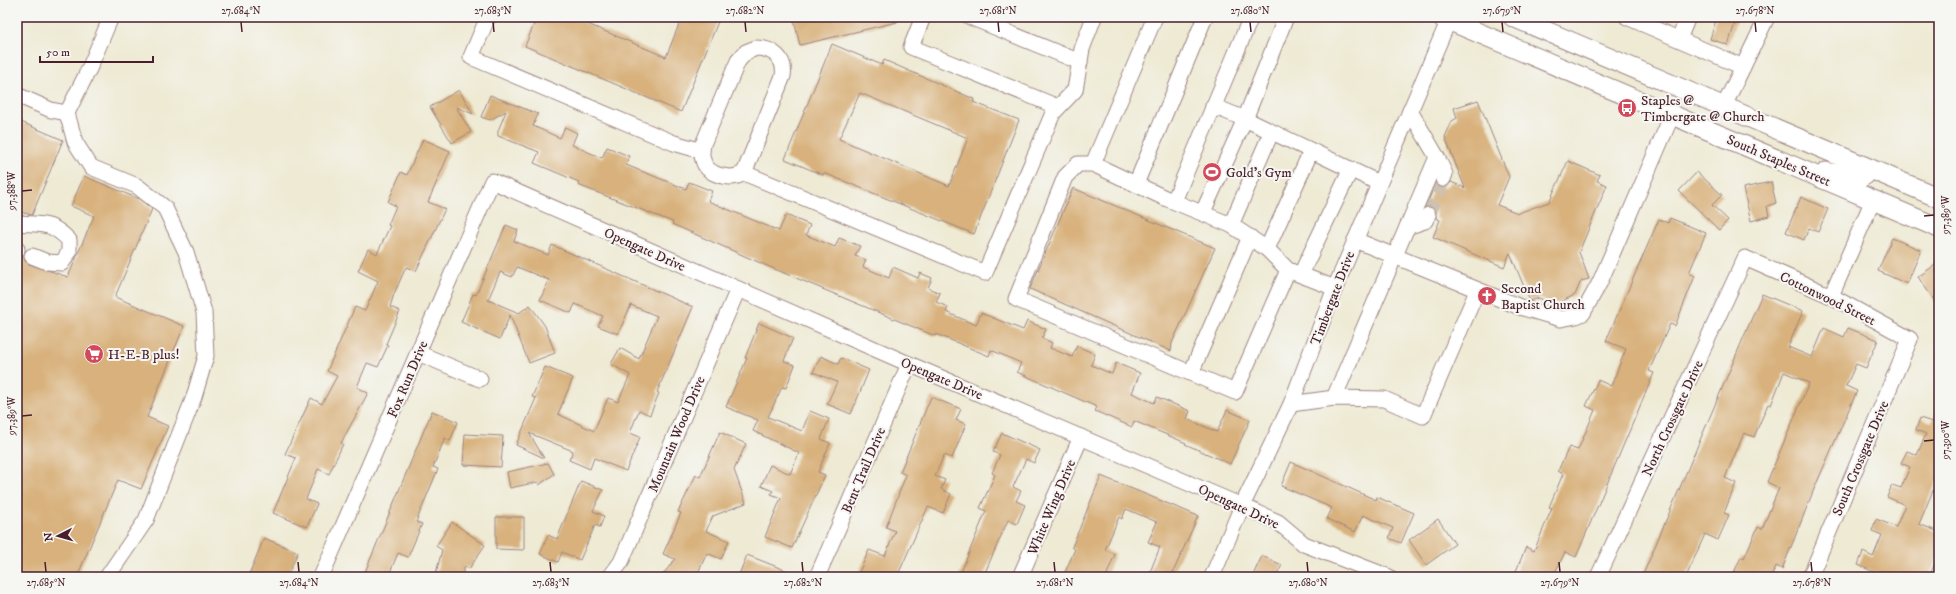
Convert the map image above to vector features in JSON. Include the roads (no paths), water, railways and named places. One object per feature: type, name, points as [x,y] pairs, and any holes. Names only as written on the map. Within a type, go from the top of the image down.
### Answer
[{"type":"main road","name":"South Staples Street","points":[[1514,17],[1939,199]]},
{"type":"main road","name":"South Staples Street","points":[[1446,18],[1939,228]]},
{"type":"main road","points":[[1802,170],[1845,174],[1860,178],[1870,169]]},
{"type":"main road","points":[[1873,200],[1879,194],[1887,192],[1908,198],[1939,199]]},
{"type":"street","points":[[107,577],[146,520],[194,398],[206,356],[204,312],[186,252],[164,208],[137,186],[91,167],[75,142],[67,113],[89,70],[111,17]]},
{"type":"street","points":[[488,17],[471,57],[674,143],[702,152]]},
{"type":"street","points":[[923,17],[911,47],[1058,107]]},
{"type":"street","points":[[970,17],[1080,62]]},
{"type":"street","points":[[744,173],[783,76],[781,60],[771,51],[756,48],[741,56],[708,133],[702,152],[706,166],[713,172],[720,175],[733,177],[744,173],[985,273],[1053,113],[1075,90],[1084,41],[1094,17]]},
{"type":"street","points":[[1093,164],[1155,17]]},
{"type":"street","points":[[1136,184],[1205,17]]},
{"type":"street","points":[[1174,201],[1251,17]]},
{"type":"street","points":[[1202,212],[1245,119],[1286,17]]},
{"type":"street","points":[[1679,39],[1688,17]]},
{"type":"street","points":[[1724,106],[1767,17]]},
{"type":"street","name":"Timbergate Drive","points":[[1212,577],[1242,506],[1291,404],[1335,288],[1410,111],[1446,18]]},
{"type":"street","points":[[1637,19],[1743,67]]},
{"type":"street","points":[[17,95],[50,110],[67,113]]},
{"type":"street","points":[[1213,106],[1245,119],[1271,133],[1379,183]]},
{"type":"street","points":[[1410,111],[1437,157],[1445,174],[1443,179]]},
{"type":"street","points":[[1355,240],[1477,291],[1520,307],[1561,319],[1583,313],[1600,282],[1672,115]]},
{"type":"street","points":[[1231,224],[1271,133]]},
{"type":"street","points":[[1268,249],[1311,151]]},
{"type":"street","points":[[1334,398],[1437,157]]},
{"type":"street","points":[[1335,288],[1295,272],[1268,249],[1231,224],[1174,201],[1093,164],[1078,164],[1065,177],[1016,300],[1235,392],[1295,272],[1351,169]]},
{"type":"street","name":"Opengate Drive","points":[[492,181],[909,364],[1278,522],[1304,544],[1389,576]]},
{"type":"street","name":"Fox Run Drive","points":[[321,577],[492,181]]},
{"type":"street","points":[[1831,296],[1873,200]]},
{"type":"street","points":[[1407,227],[1424,221],[1428,215]]},
{"type":"street","points":[[17,223],[39,223],[59,230],[70,240],[69,252],[62,262],[47,262],[32,256]]},
{"type":"street","points":[[1191,373],[1250,237]]},
{"type":"street","name":"Cottonwood Street","points":[[1745,258],[1831,296],[1910,339]]},
{"type":"street","name":"North Crossgate Drive","points":[[1598,577],[1745,258]]},
{"type":"street","name":"Mountain Wood Drive","points":[[610,577],[621,562],[738,289]]},
{"type":"street","points":[[1291,404],[1334,398],[1384,399],[1423,416],[1477,291]]},
{"type":"street","name":"South Crossgate Drive","points":[[1810,577],[1910,339]]},
{"type":"street","points":[[418,353],[480,379]]},
{"type":"street","name":"Bent Trail Drive","points":[[817,577],[909,364]]},
{"type":"street","name":"White Wing Drive","points":[[1020,577],[1081,437]]},
{"type":"tunnel","points":[[1428,215],[1443,179]]},
{"type":"place","name":"Staples @ Timbergate @ Church","points":[[1627,108]]},
{"type":"place","name":"Gold's Gym","points":[[1212,172]]},
{"type":"place","name":"Second Baptist Church","points":[[1487,296]]},
{"type":"place","name":"H-E-B plus!","points":[[94,354]]}]
